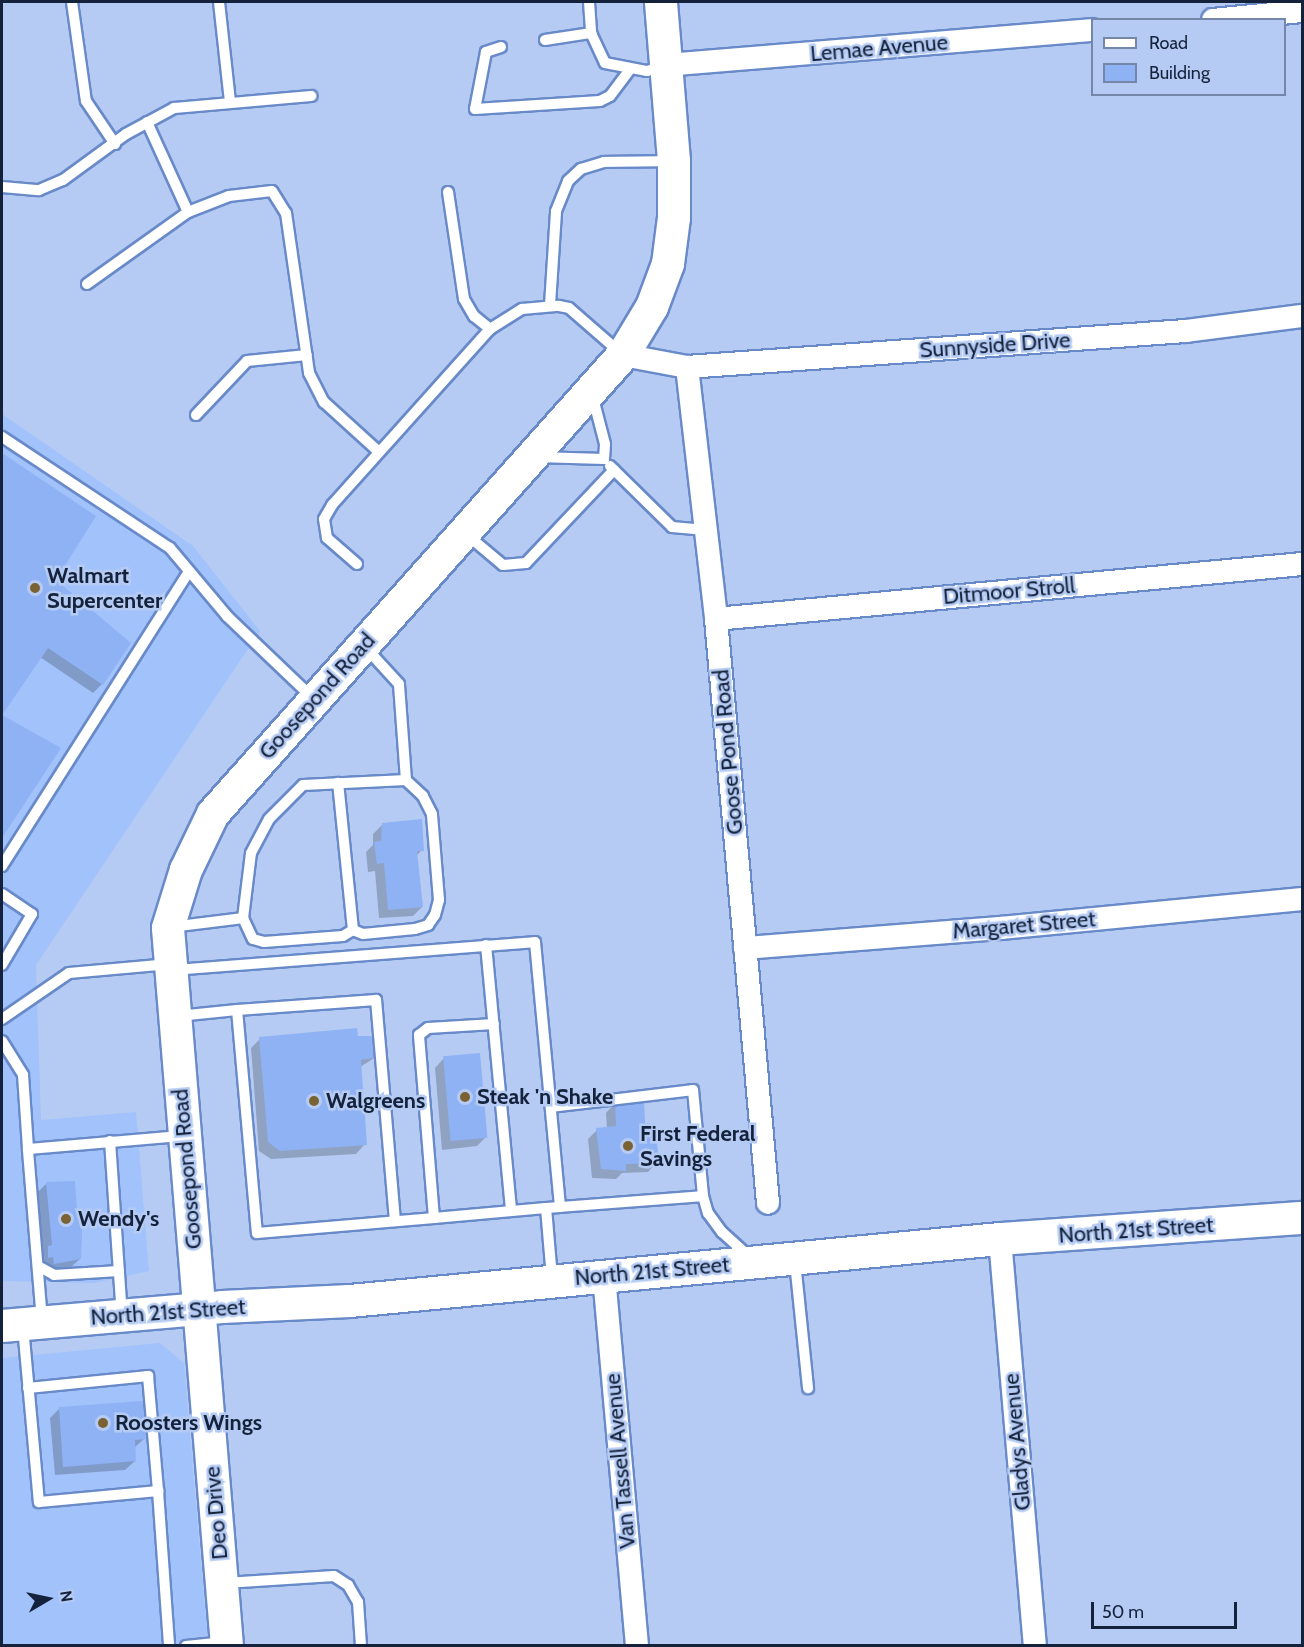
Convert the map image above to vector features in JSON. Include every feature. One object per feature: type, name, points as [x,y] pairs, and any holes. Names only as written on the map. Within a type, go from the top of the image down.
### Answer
[{"type":"street","points":[[660,2],[674,161]]},
{"type":"street","points":[[1233,18],[1302,11]]},
{"type":"street","name":"Lemae Avenue","points":[[666,65],[1091,30]]},
{"type":"street","name":"Goosepond Road","points":[[199,1310],[168,928],[186,870],[213,814],[623,355],[652,308],[668,264],[674,218],[674,161]]},
{"type":"street","name":"Sunnyside Drive","points":[[687,367],[1186,331],[1302,316]]},
{"type":"street","points":[[623,355],[687,367]]},
{"type":"street","name":"Goose Pond Road","points":[[687,367],[716,619],[768,1203]]},
{"type":"street","name":"Ditmoor Stroll","points":[[716,619],[1302,564]]},
{"type":"street","name":"Margaret Street","points":[[745,948],[1302,899]]},
{"type":"street","name":"North 21st Street","points":[[22,1324],[122,1315],[350,1302],[1000,1239],[1302,1218]]},
{"type":"street","name":"Gladys Avenue","points":[[1000,1239],[1035,1646]]},
{"type":"street","name":"Van Tassell Avenue","points":[[604,1276],[637,1646]]},
{"type":"street","name":"Deo Drive","points":[[199,1310],[227,1644]]},
{"type":"lane","points":[[72,2],[86,101],[115,144]]},
{"type":"lane","points":[[219,2],[230,100]]},
{"type":"lane","points":[[589,2],[591,33],[605,63],[647,71],[666,65]]},
{"type":"lane","points":[[545,40],[591,33]]},
{"type":"lane","points":[[501,47],[486,52],[475,109],[600,101],[610,96],[630,69]]},
{"type":"lane","points":[[2,187],[39,190],[63,180],[147,122],[174,108],[230,100],[311,96]]},
{"type":"lane","points":[[147,122],[188,212]]},
{"type":"lane","points":[[550,304],[556,211],[568,181],[581,170],[604,162],[674,161]]},
{"type":"lane","points":[[87,284],[188,212],[230,196],[255,191],[272,191],[282,202],[303,309],[309,373],[324,402],[379,452]]},
{"type":"lane","points":[[448,192],[464,299],[474,316],[490,328]]},
{"type":"lane","points":[[357,564],[327,538],[324,519],[379,452],[490,328],[522,309],[550,304],[568,308],[623,355]]},
{"type":"lane","points":[[196,415],[247,361],[307,355]]},
{"type":"lane","points":[[591,390],[605,444],[604,459],[672,527],[706,530]]},
{"type":"lane","points":[[2,437],[170,548],[227,616],[314,699]]},
{"type":"lane","points":[[531,457],[604,459]]},
{"type":"lane","points":[[464,532],[503,565],[526,563],[614,470]]},
{"type":"lane","points":[[2,866],[189,571]]},
{"type":"lane","points":[[353,930],[363,934],[415,929],[428,925],[435,915],[439,900],[432,814],[423,796],[406,780],[399,684],[363,645]]},
{"type":"lane","points":[[353,930],[343,936],[264,942],[253,939],[243,918],[250,853],[269,819],[303,785],[406,780]]},
{"type":"lane","points":[[338,783],[353,930]]},
{"type":"lane","points":[[2,894],[33,914],[2,965]]},
{"type":"lane","points":[[168,928],[243,918]]},
{"type":"lane","points":[[2,1019],[69,973],[535,942],[560,1207]]},
{"type":"lane","points":[[486,945],[511,1211]]},
{"type":"lane","points":[[175,1016],[376,1000],[395,1221]]},
{"type":"lane","points":[[237,1010],[257,1233],[703,1196]]},
{"type":"lane","points":[[434,1218],[419,1035],[428,1028],[494,1024]]},
{"type":"lane","points":[[2,1041],[22,1075],[38,1266],[22,1324],[39,1502],[158,1491]]},
{"type":"lane","points":[[551,1107],[693,1090],[703,1196],[722,1232],[756,1262]]},
{"type":"lane","points":[[28,1149],[184,1136]]},
{"type":"lane","points":[[110,1141],[122,1315]]},
{"type":"lane","points":[[546,1208],[553,1281]]},
{"type":"lane","points":[[795,1258],[808,1388]]},
{"type":"lane","points":[[38,1266],[54,1275],[119,1271]]},
{"type":"lane","points":[[28,1388],[148,1376],[169,1646]]},
{"type":"lane","points":[[222,1583],[334,1576],[348,1585],[358,1602],[361,1646]]},
{"type":"lane","points":[[186,1646],[227,1644]]},
{"type":"shaded area","points":[[2,414],[193,546],[260,631],[36,965],[41,1120],[136,1112],[149,1271],[94,1283],[2,1281]]},
{"type":"shaded area","points":[[160,1343],[184,1363],[208,1645],[2,1646],[2,1358]]},
{"type":"building","name":"Walmart Supercenter","points":[[2,453],[96,516],[56,580],[131,643],[103,685],[48,648],[2,715]]},
{"type":"building","points":[[2,715],[61,748],[2,838]]},
{"type":"building","points":[[422,819],[424,851],[417,851],[423,907],[388,910],[384,863],[377,864],[374,842],[381,841],[382,823]]},
{"type":"building","name":"Walgreens","points":[[357,1028],[358,1036],[377,1036],[378,1057],[361,1060],[367,1145],[280,1151],[268,1142],[259,1037]]},
{"type":"building","name":"Steak 'n Shake","points":[[480,1053],[487,1138],[451,1141],[443,1056]]},
{"type":"building","name":"First Federal Savings","points":[[644,1099],[645,1123],[655,1123],[659,1163],[626,1164],[626,1171],[601,1169],[596,1128],[616,1126],[615,1102]]},
{"type":"building","name":"Wendy's","points":[[75,1181],[77,1212],[83,1213],[81,1259],[54,1264],[53,1257],[48,1258],[48,1246],[52,1245],[46,1182]]},
{"type":"building","name":"Roosters Wings","points":[[143,1401],[146,1439],[135,1440],[136,1461],[63,1467],[59,1407]]},
{"type":"place","name":"Walmart Supercenter","points":[[35,588]]},
{"type":"place","name":"Steak 'n Shake","points":[[465,1097]]},
{"type":"place","name":"Walgreens","points":[[314,1101]]},
{"type":"place","name":"First Federal Savings","points":[[628,1146]]},
{"type":"place","name":"Wendy's","points":[[66,1219]]},
{"type":"place","name":"Roosters Wings","points":[[103,1423]]}]
